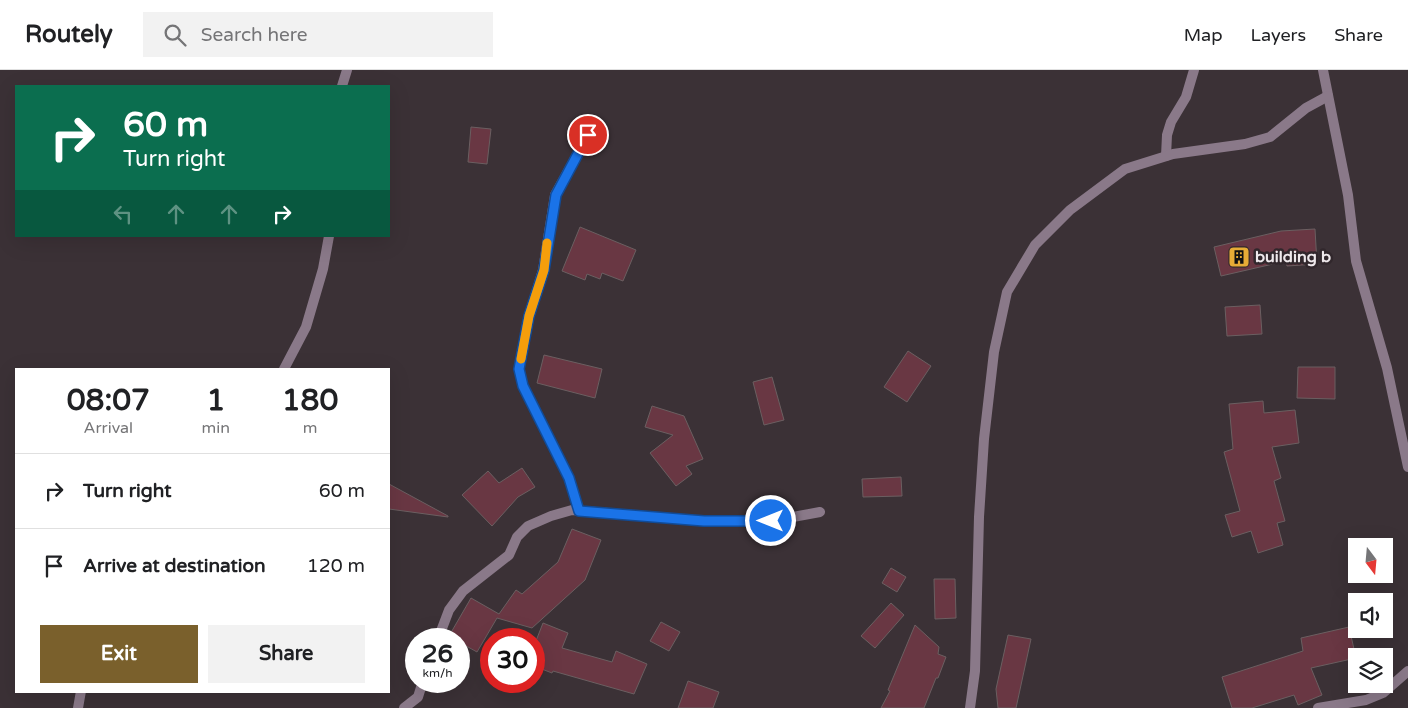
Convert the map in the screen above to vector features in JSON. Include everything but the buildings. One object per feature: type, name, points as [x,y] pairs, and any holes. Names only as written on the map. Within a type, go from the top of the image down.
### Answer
[{"type":"street","points":[[342,85],[347,70]]},
{"type":"street","points":[[1166,156],[1167,135],[1171,122],[1186,97],[1194,70]]},
{"type":"street","points":[[1323,70],[1348,195],[1356,260],[1387,368],[1408,466]]},
{"type":"street","points":[[970,708],[975,671],[979,517],[984,439],[994,352],[1007,292],[1036,245],[1070,210],[1125,169],[1166,156],[1245,144],[1270,137],[1306,108],[1328,96]]},
{"type":"street","points":[[579,511],[569,478],[523,386],[519,369],[529,316],[544,270],[556,195],[588,135]]},
{"type":"street","points":[[285,368],[306,327],[323,269],[328,237]]},
{"type":"street","points":[[442,628],[449,610],[463,591],[509,555],[517,537],[528,526],[551,516],[572,510],[704,521],[771,521],[820,512]]},
{"type":"street","points":[[1318,708],[1366,700],[1383,693],[1408,671]]},
{"type":"street","points":[[78,708],[81,693]]},
{"type":"street","points":[[404,708],[418,697],[419,693]]},
{"type":"slow traffic","points":[[521,359],[529,316],[544,270],[547,243]]},
{"type":"place","name":"building b","points":[[1239,257]]},
{"type":"route","points":[[588,135],[556,195],[548,233],[544,270],[529,316],[519,369],[523,386],[569,478],[579,511],[704,521],[771,521]]}]
